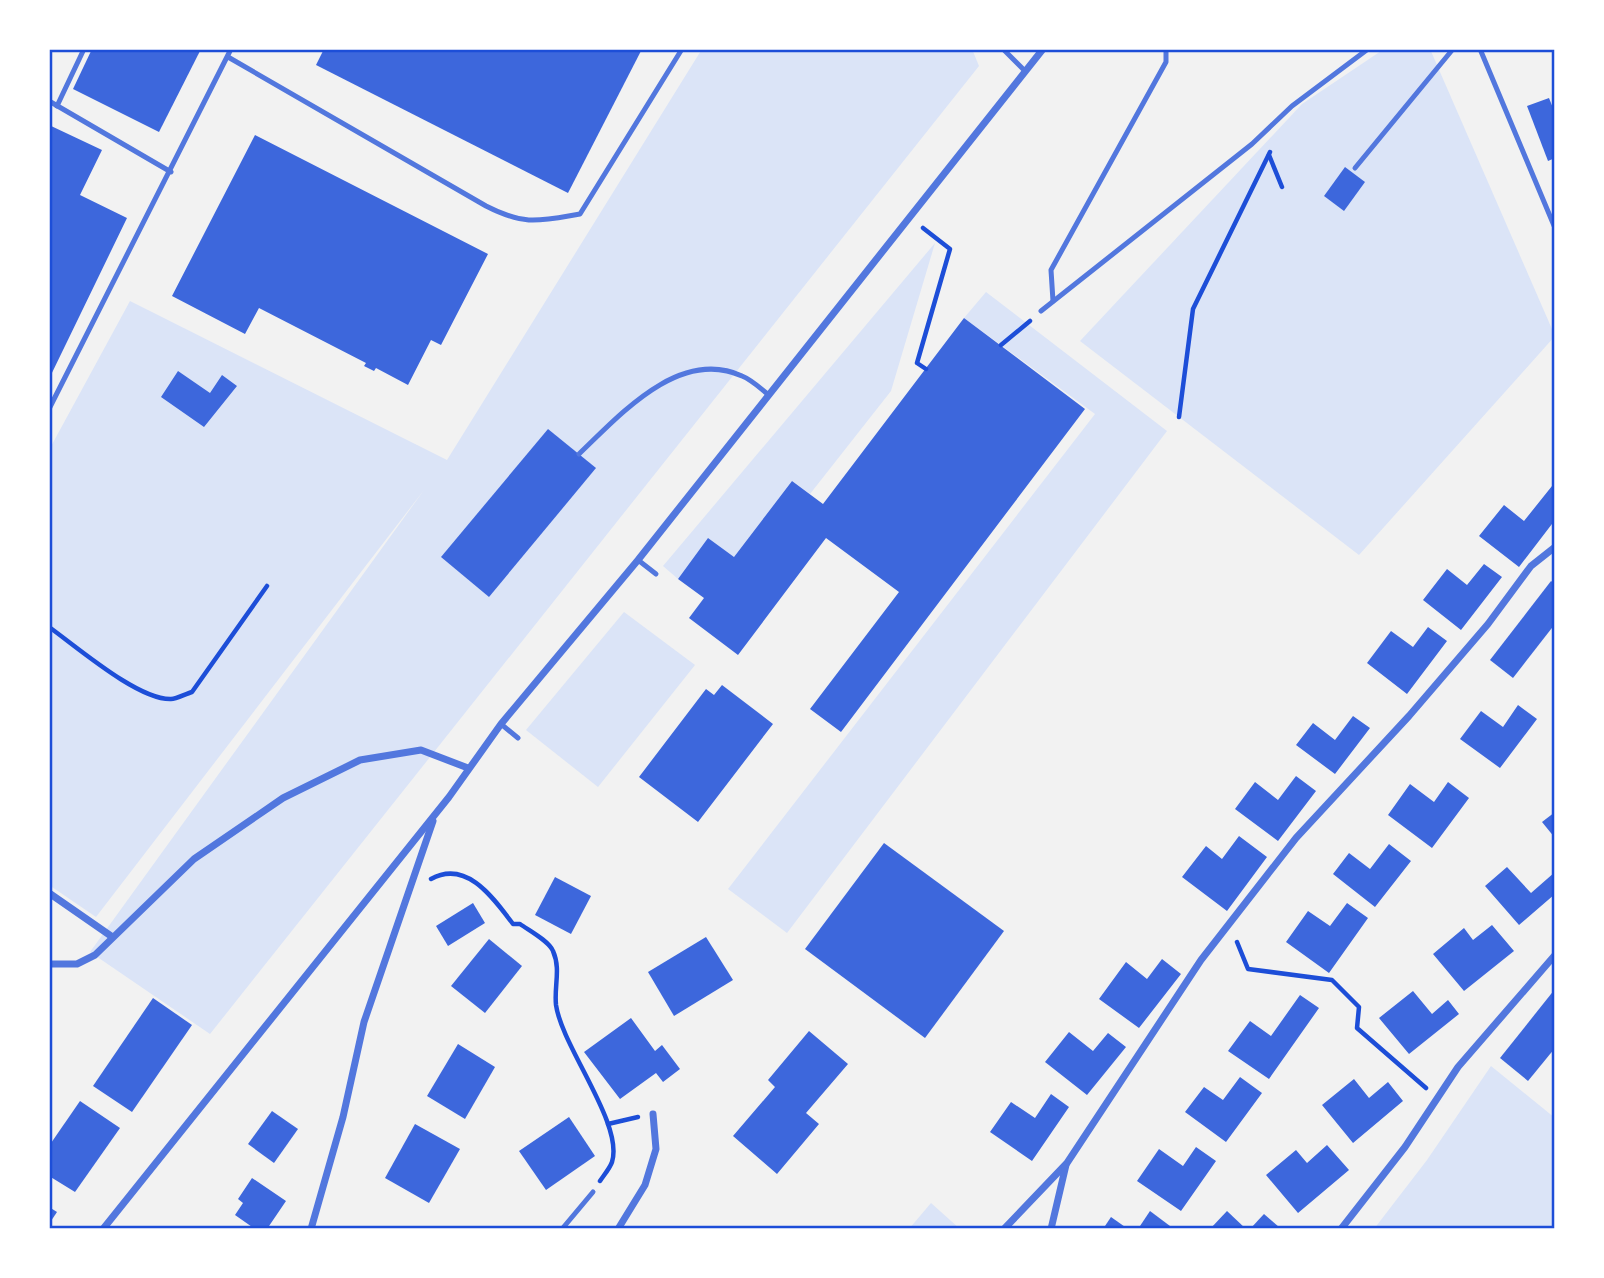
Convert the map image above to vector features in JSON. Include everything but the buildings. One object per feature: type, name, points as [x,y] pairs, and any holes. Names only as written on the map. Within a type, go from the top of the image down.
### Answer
[{"type":"street","points":[[311,1229],[343,1117],[365,1022],[434,819],[501,724],[638,560],[1044,49]]},
{"type":"street","points":[[1004,1229],[1067,1163],[1228,923],[1296,838],[1488,624],[1531,566],[1555,547]]},
{"type":"street","points":[[49,964],[77,964],[94,955],[194,859],[283,798],[359,760],[421,750],[468,768]]},
{"type":"street","points":[[103,1229],[449,797]]},
{"type":"street","points":[[49,893],[111,936]]},
{"type":"street","points":[[1341,1229],[1388,1171],[1483,1037],[1555,955]]},
{"type":"street","points":[[618,1229],[645,1185],[656,1149],[653,1114]]},
{"type":"street","points":[[1051,1229],[1067,1163]]},
{"type":"lane","points":[[57,106],[84,49]]},
{"type":"lane","points":[[49,409],[231,49]]},
{"type":"lane","points":[[228,57],[486,206],[511,219],[541,220],[580,215],[682,49]]},
{"type":"lane","points":[[1003,49],[1025,72]]},
{"type":"lane","points":[[1053,301],[1051,270],[1166,62],[1166,49]]},
{"type":"lane","points":[[1041,311],[1252,144],[1292,106],[1368,49]]},
{"type":"lane","points":[[1355,168],[1453,49]]},
{"type":"lane","points":[[1480,49],[1555,228]]},
{"type":"lane","points":[[49,101],[171,172]]},
{"type":"lane","points":[[579,454],[624,410],[652,389],[671,379],[704,371],[731,372],[743,376],[769,395]]},
{"type":"lane","points":[[638,560],[656,574]]},
{"type":"lane","points":[[501,724],[518,738]]},
{"type":"lane","points":[[562,1229],[593,1192]]},
{"type":"path","points":[[1179,417],[1193,309],[1274,143]]},
{"type":"path","points":[[1269,155],[1282,187]]},
{"type":"path","points":[[908,217],[950,249],[917,363],[926,369]]},
{"type":"path","points":[[1000,345],[1041,311]]},
{"type":"path","points":[[49,627],[127,684],[150,695],[171,699],[192,692],[267,586]]},
{"type":"path","points":[[408,891],[438,874],[461,875],[485,887],[513,925],[520,924],[552,948],[558,969],[556,1004],[564,1028],[608,1124],[613,1145],[612,1162],[593,1192]]},
{"type":"path","points":[[1228,923],[1248,969],[1332,980],[1359,1007],[1357,1028],[1438,1098]]},
{"type":"path","points":[[608,1124],[653,1114]]},
{"type":"shaded area","points":[[702,49],[972,49],[979,66],[210,1034],[90,952],[424,490],[96,917],[49,885],[49,450],[130,301],[447,460]]},
{"type":"shaded area","points":[[1384,49],[1430,49],[1555,336],[1359,555],[1080,341],[1302,104]]},
{"type":"shaded area","points":[[935,243],[891,391],[810,494],[792,481],[734,557],[708,539],[678,579],[663,566]]},
{"type":"shaded area","points":[[986,292],[1167,431],[787,933],[728,889],[1095,414],[964,318]]},
{"type":"shaded area","points":[[624,612],[695,665],[598,787],[526,730]]},
{"type":"shaded area","points":[[1491,1066],[1555,1118],[1555,1229],[1374,1229],[1427,1160]]},
{"type":"shaded area","points":[[931,1203],[960,1229],[909,1229]]}]
